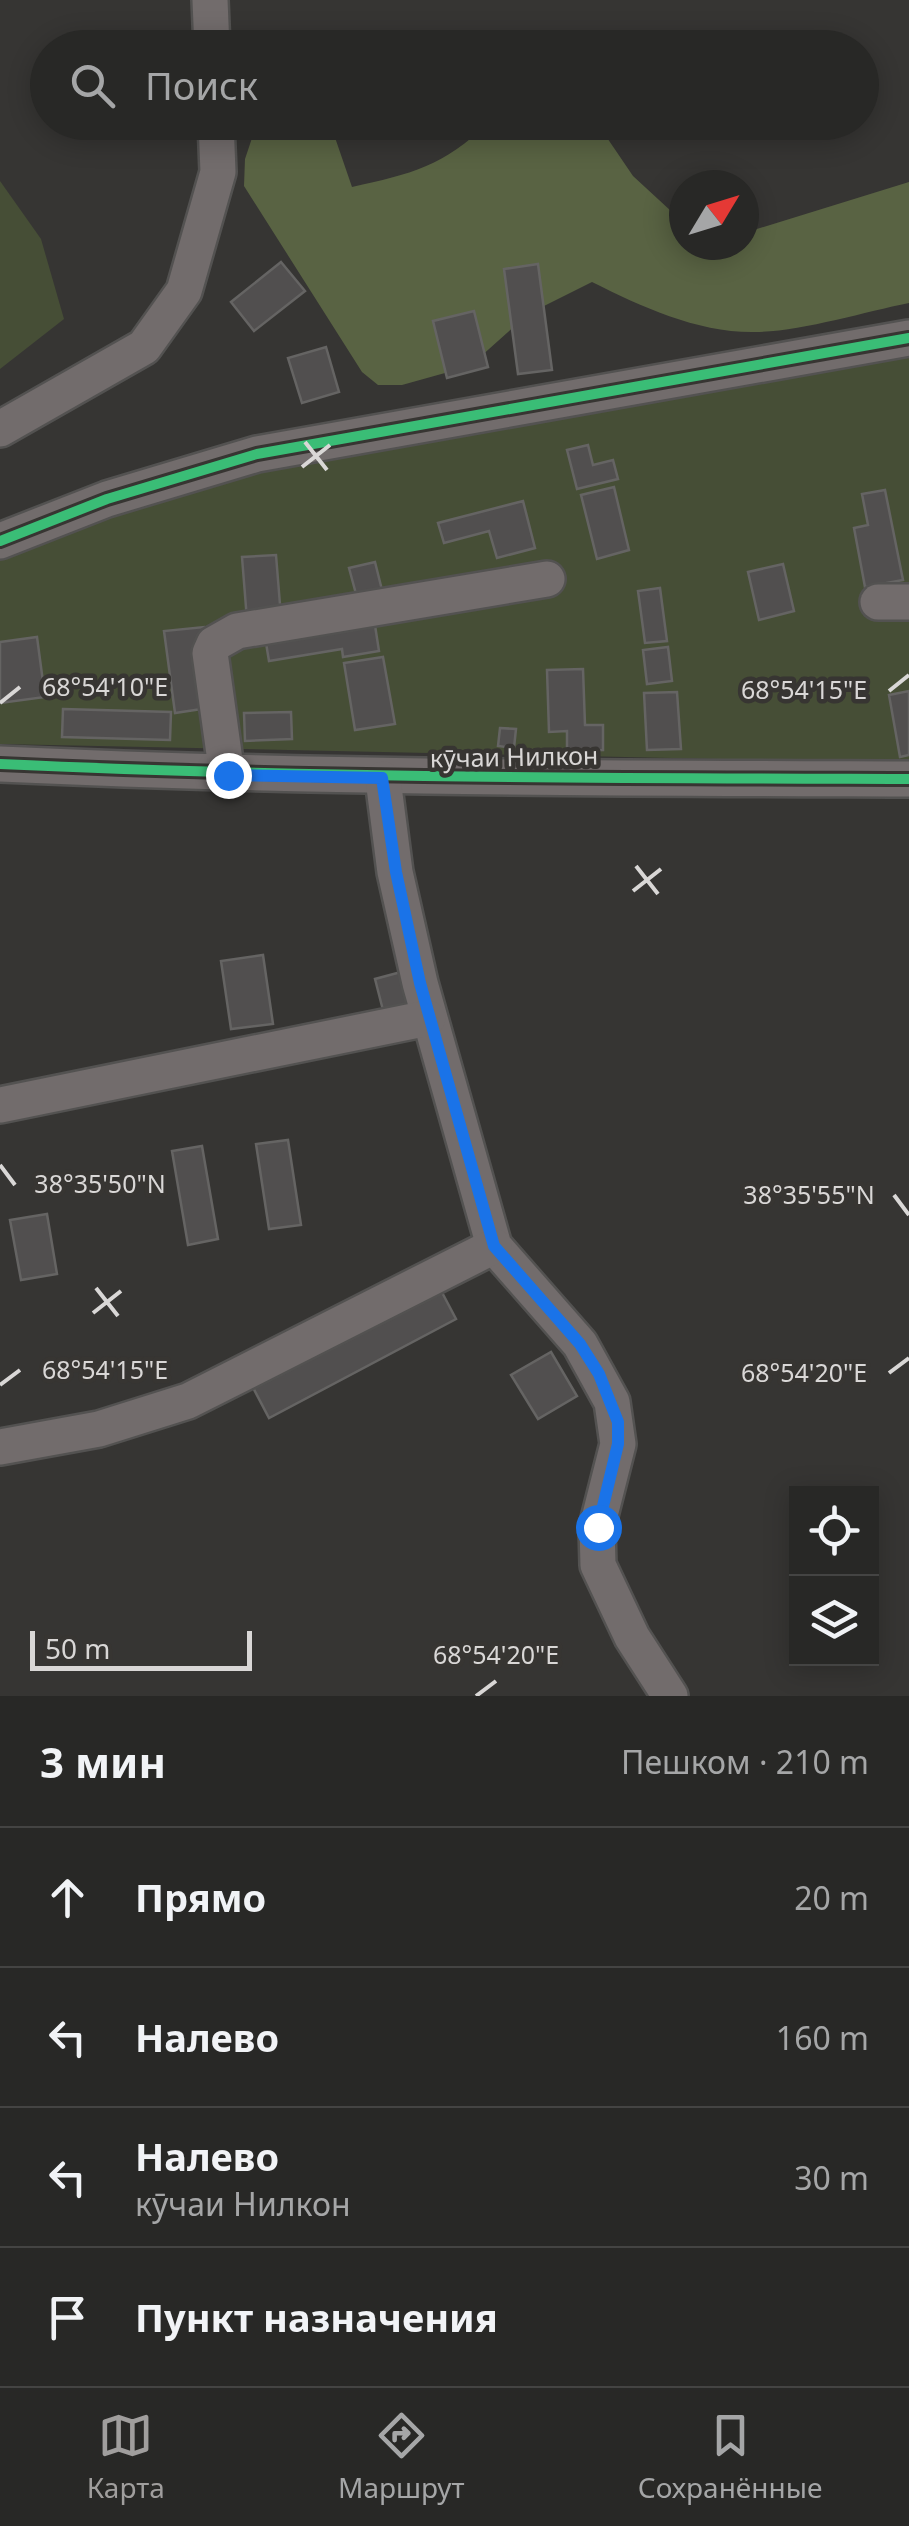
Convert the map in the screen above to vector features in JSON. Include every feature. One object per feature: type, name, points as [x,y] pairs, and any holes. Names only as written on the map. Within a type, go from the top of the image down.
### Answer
[{"type":"street","points":[[210,0],[211,30]]},
{"type":"street","points":[[2,424],[144,348],[184,291],[218,172],[217,140]]},
{"type":"street","points":[[0,541],[107,499],[256,454],[909,338]]},
{"type":"street","points":[[228,775],[210,653],[222,638],[237,631],[547,579]]},
{"type":"street","name":"кӯчаи Нилкон","points":[[0,764],[382,778],[524,774],[909,779]]},
{"type":"street","points":[[382,778],[396,872],[428,1018],[494,1246],[580,1344],[612,1402],[618,1444],[598,1527],[598,1565],[632,1637],[670,1696]]},
{"type":"street","points":[[0,1105],[428,1018]]},
{"type":"street","points":[[0,1448],[132,1421],[188,1401],[494,1246]]},
{"type":"green space","points":[[251,140],[336,140],[352,187],[426,166],[469,140],[609,140],[633,176],[669,209],[669,260],[759,260],[759,228],[909,182],[909,303],[791,329],[734,331],[671,317],[592,282],[528,314],[470,366],[402,385],[378,385],[362,372],[244,186],[245,159]]},
{"type":"green space","points":[[0,181],[41,239],[64,319],[0,369]]},
{"type":"green space","points":[[909,354],[909,763],[0,744],[0,527],[119,478]]},
{"type":"building","points":[[281,262],[305,291],[254,331],[231,302]]},
{"type":"building","points":[[538,264],[552,370],[518,374],[504,269]]},
{"type":"building","points":[[474,311],[488,367],[447,378],[433,321]]},
{"type":"building","points":[[326,347],[339,392],[302,403],[288,358]]},
{"type":"building","points":[[588,445],[593,465],[613,460],[618,479],[577,489],[567,450]]},
{"type":"building","points":[[614,487],[629,550],[597,559],[581,495]]},
{"type":"building","points":[[885,490],[903,580],[865,587],[854,528],[868,525],[862,494]]},
{"type":"building","points":[[523,501],[535,548],[497,558],[489,531],[444,543],[438,523]]},
{"type":"building","points":[[276,555],[281,617],[247,620],[242,557]]},
{"type":"building","points":[[375,562],[384,598],[359,605],[349,568]]},
{"type":"building","points":[[783,564],[794,611],[759,620],[748,572]]},
{"type":"building","points":[[660,588],[667,641],[645,643],[638,591]]},
{"type":"building","points":[[374,619],[379,651],[343,657],[342,649],[269,661],[265,637]]},
{"type":"building","points":[[204,627],[215,707],[175,713],[164,631]]},
{"type":"building","points":[[37,637],[45,697],[0,703],[0,642]]},
{"type":"building","points":[[668,647],[672,681],[647,684],[643,650]]},
{"type":"building","points":[[383,657],[395,724],[355,730],[344,663]]},
{"type":"building","points":[[583,669],[585,725],[603,725],[603,750],[567,751],[567,731],[549,732],[547,670]]},
{"type":"building","points":[[909,691],[909,755],[900,757],[889,695]]},
{"type":"building","points":[[677,692],[681,749],[647,750],[644,693]]},
{"type":"building","points":[[63,709],[171,712],[170,740],[62,737]]},
{"type":"building","points":[[291,712],[292,739],[245,741],[244,713]]},
{"type":"building","points":[[500,728],[516,729],[514,748],[498,746]]},
{"type":"building","points":[[263,955],[273,1024],[231,1029],[221,961]]},
{"type":"building","points":[[412,969],[423,1008],[385,1018],[375,979]]},
{"type":"building","points":[[288,1140],[301,1225],[269,1229],[256,1144]]},
{"type":"building","points":[[202,1146],[218,1239],[188,1245],[172,1151]]},
{"type":"building","points":[[47,1214],[57,1274],[21,1280],[10,1220]]},
{"type":"building","points":[[436,1281],[456,1319],[269,1418],[249,1380]]},
{"type":"building","points":[[551,1352],[577,1396],[538,1419],[511,1375]]},
{"type":"cycle path","points":[[0,541],[107,499],[257,454],[909,338]]},
{"type":"cycle path","points":[[0,764],[341,775],[909,779]]},
{"type":"route","points":[[228,775],[382,778],[396,872],[428,1018],[494,1246],[580,1344],[599,1374],[618,1422],[618,1444],[598,1527]]}]
